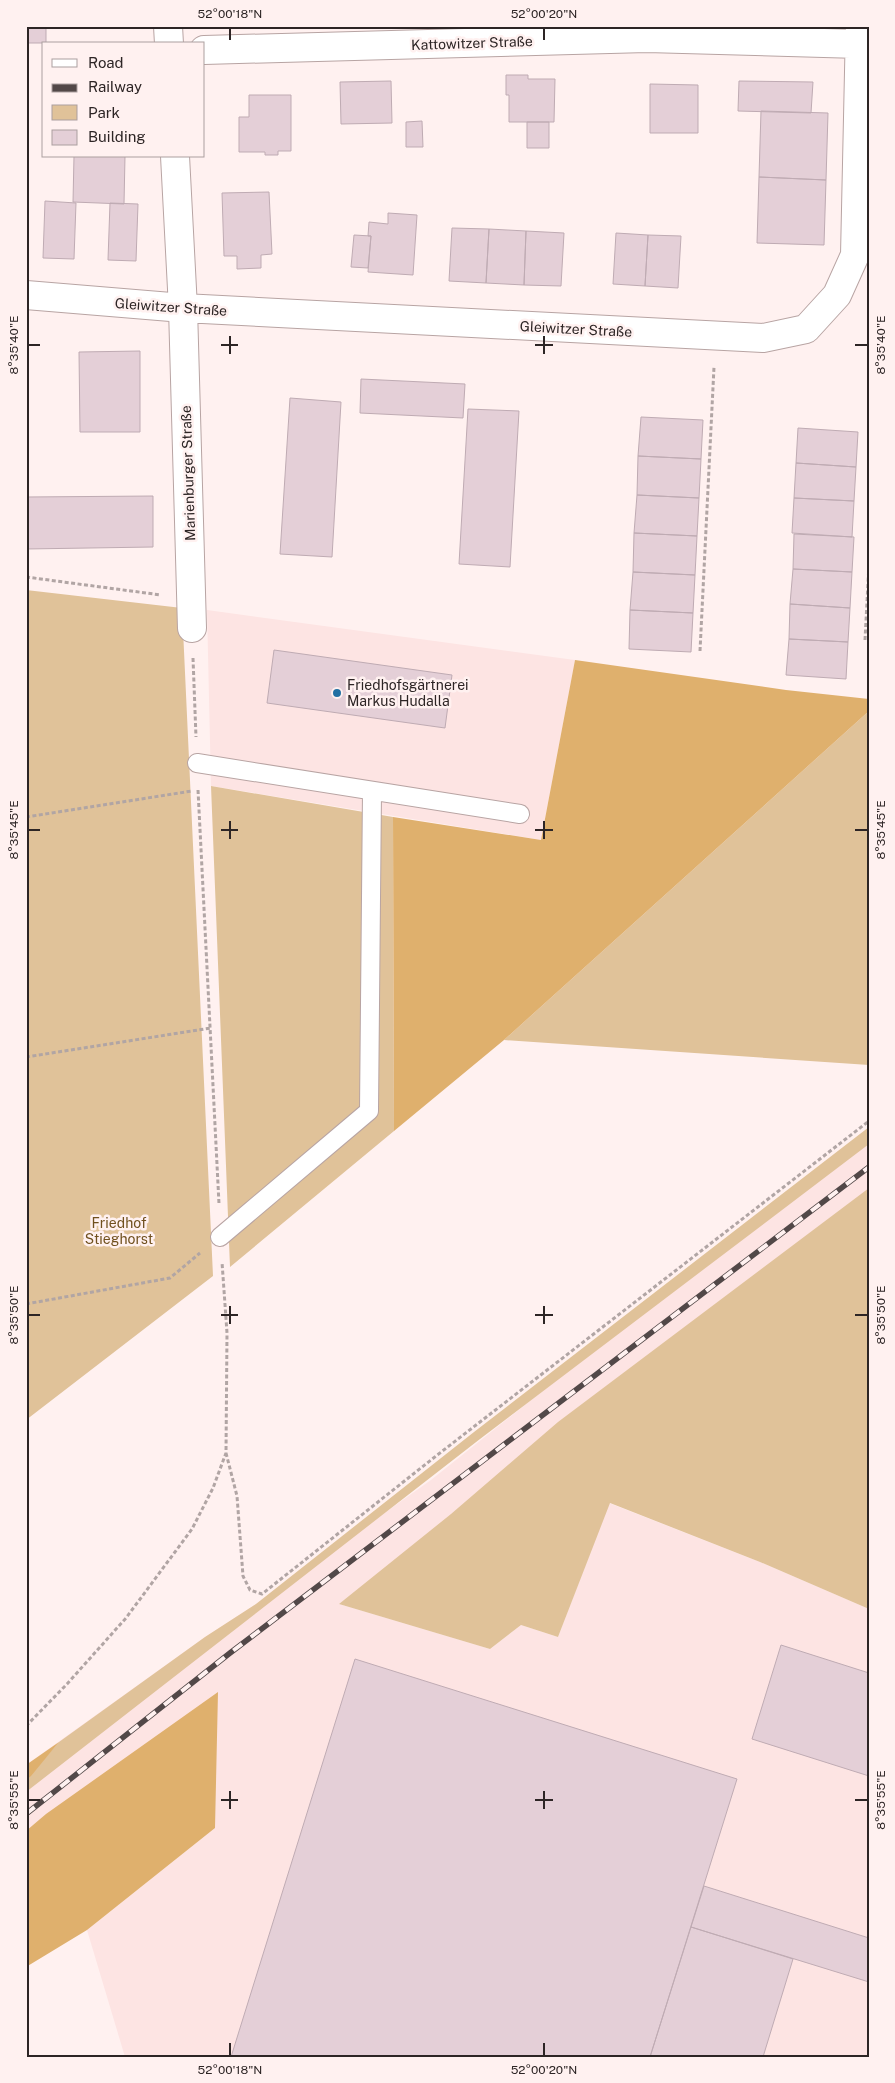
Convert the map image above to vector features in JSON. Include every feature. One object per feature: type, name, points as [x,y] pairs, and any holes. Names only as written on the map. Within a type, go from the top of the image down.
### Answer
[{"type":"street","points":[[168,26],[169,42]]},
{"type":"street","name":"Kattowitzer Straße","points":[[205,50],[647,38],[860,35]]},
{"type":"street","name":"Gleiwitzer Straße","points":[[26,295],[183,308],[716,336],[763,338],[806,329],[837,295],[855,255],[860,35]]},
{"type":"street","name":"Marienburger Straße","points":[[175,158],[183,308],[192,628]]},
{"type":"lane","points":[[198,763],[520,814]]},
{"type":"lane","points":[[220,1237],[370,1111],[372,791]]},
{"type":"path","points":[[700,651],[716,336]]},
{"type":"path","points":[[865,640],[869,564]]},
{"type":"path","points":[[26,577],[191,599]]},
{"type":"path","points":[[192,628],[220,1237],[228,1333],[226,1453],[237,1496],[243,1576],[250,1590],[262,1594],[436,1456],[869,1121]]},
{"type":"path","points":[[26,817],[198,790]]},
{"type":"path","points":[[26,1057],[211,1028]]},
{"type":"path","points":[[26,1304],[170,1278],[220,1237]]},
{"type":"path","points":[[26,1726],[67,1684],[126,1618],[192,1529],[213,1488],[226,1453]]},
{"type":"shaded area","points":[[207,610],[575,660],[541,840],[211,786]]},
{"type":"shaded area","points":[[575,660],[786,690],[869,699],[869,711],[504,1040],[394,1131],[393,817],[541,840]]},
{"type":"shaded area","points":[[869,1130],[869,1210],[339,1604],[490,1649],[521,1625],[558,1637],[609,1503],[760,1562],[869,1609],[869,2057],[125,2057],[87,1930],[215,1828],[26,1874],[26,1765],[205,1637],[256,1604],[431,1480]]},
{"type":"shaded area","points":[[218,1692],[215,1828],[87,1930],[26,1967],[26,1831],[46,1814]]},
{"type":"shaded area","points":[[59,1742],[31,1776],[26,1780],[26,1765]]},
{"type":"green space","name":"Friedhof Stieghorst","points":[[26,590],[182,608],[213,1276],[26,1420]]},
{"type":"green space","points":[[869,711],[869,1065],[504,1040]]},
{"type":"green space","points":[[211,786],[393,817],[394,1131],[230,1267]]},
{"type":"green space","points":[[869,1127],[869,1144],[480,1439],[26,1792],[26,1780],[59,1742],[205,1637],[256,1604],[474,1432]]},
{"type":"green space","points":[[869,1188],[869,1609],[760,1562],[610,1503],[558,1637],[521,1625],[490,1649],[339,1604],[451,1514],[558,1422]]},
{"type":"building","points":[[26,26],[46,26],[46,42],[26,43]]},
{"type":"building","points":[[506,75],[528,75],[528,79],[555,79],[554,122],[509,122],[509,95],[506,95]]},
{"type":"building","points":[[391,81],[392,123],[341,124],[340,82]]},
{"type":"building","points":[[739,81],[813,82],[811,113],[738,111]]},
{"type":"building","points":[[26,82],[28,112],[26,112]]},
{"type":"building","points":[[650,84],[698,85],[698,133],[650,133]]},
{"type":"building","points":[[249,95],[291,95],[291,151],[278,151],[278,155],[265,155],[265,152],[239,152],[239,117],[249,117]]},
{"type":"building","points":[[761,111],[828,113],[826,180],[759,177]]},
{"type":"building","points":[[422,121],[423,147],[406,147],[406,122]]},
{"type":"building","points":[[527,122],[549,122],[549,148],[527,148]]},
{"type":"building","points":[[74,158],[125,158],[124,204],[73,202]]},
{"type":"building","points":[[759,177],[826,180],[824,245],[757,243]]},
{"type":"building","points":[[269,192],[272,254],[261,255],[261,268],[237,269],[237,256],[224,256],[222,193]]},
{"type":"building","points":[[45,201],[76,203],[74,259],[43,258]]},
{"type":"building","points":[[110,203],[138,204],[136,261],[108,260]]},
{"type":"building","points":[[388,213],[417,215],[413,275],[368,272],[371,236],[368,236],[369,222],[388,224]]},
{"type":"building","points":[[452,228],[489,229],[486,283],[449,281]]},
{"type":"building","points":[[489,229],[526,231],[524,285],[486,283]]},
{"type":"building","points":[[526,231],[564,233],[561,286],[524,285]]},
{"type":"building","points":[[616,233],[648,235],[645,286],[613,284]]},
{"type":"building","points":[[354,235],[371,236],[368,268],[351,267]]},
{"type":"building","points":[[648,235],[681,236],[678,288],[645,286]]},
{"type":"building","points":[[140,351],[140,432],[80,432],[79,352]]},
{"type":"building","points":[[361,379],[465,384],[463,418],[360,413]]},
{"type":"building","points":[[290,398],[341,402],[332,557],[280,554]]},
{"type":"building","points":[[468,409],[519,411],[510,567],[459,564]]},
{"type":"building","points":[[641,417],[703,420],[701,459],[638,456]]},
{"type":"building","points":[[798,428],[858,432],[856,467],[796,463]]},
{"type":"building","points":[[638,456],[701,459],[699,498],[637,495]]},
{"type":"building","points":[[796,463],[856,467],[854,501],[794,498]]},
{"type":"building","points":[[637,495],[699,498],[697,536],[634,533]]},
{"type":"building","points":[[153,496],[153,547],[26,549],[26,497]]},
{"type":"building","points":[[794,498],[854,501],[852,537],[792,533]]},
{"type":"building","points":[[634,533],[697,536],[695,575],[633,572]]},
{"type":"building","points":[[794,534],[854,537],[852,572],[793,569]]},
{"type":"building","points":[[793,569],[852,572],[850,608],[790,604]]},
{"type":"building","points":[[633,572],[695,575],[693,613],[630,610]]},
{"type":"building","points":[[790,604],[850,608],[848,642],[789,639]]},
{"type":"building","points":[[630,610],[693,613],[691,652],[629,649]]},
{"type":"building","points":[[789,639],[848,642],[846,679],[786,675]]},
{"type":"building","points":[[274,650],[452,675],[445,728],[267,703]]},
{"type":"building","points":[[781,1645],[869,1673],[869,1776],[752,1739]]},
{"type":"building","points":[[355,1659],[737,1779],[650,2057],[231,2057]]},
{"type":"building","points":[[704,1886],[869,1938],[869,1982],[691,1927]]},
{"type":"building","points":[[691,1927],[793,1959],[763,2057],[650,2057]]},
{"type":"railway","points":[[26,1814],[230,1653],[869,1167]]},
{"type":"place","name":"Friedhofsgärtnerei Markus Hudalla","points":[[337,693]]}]
